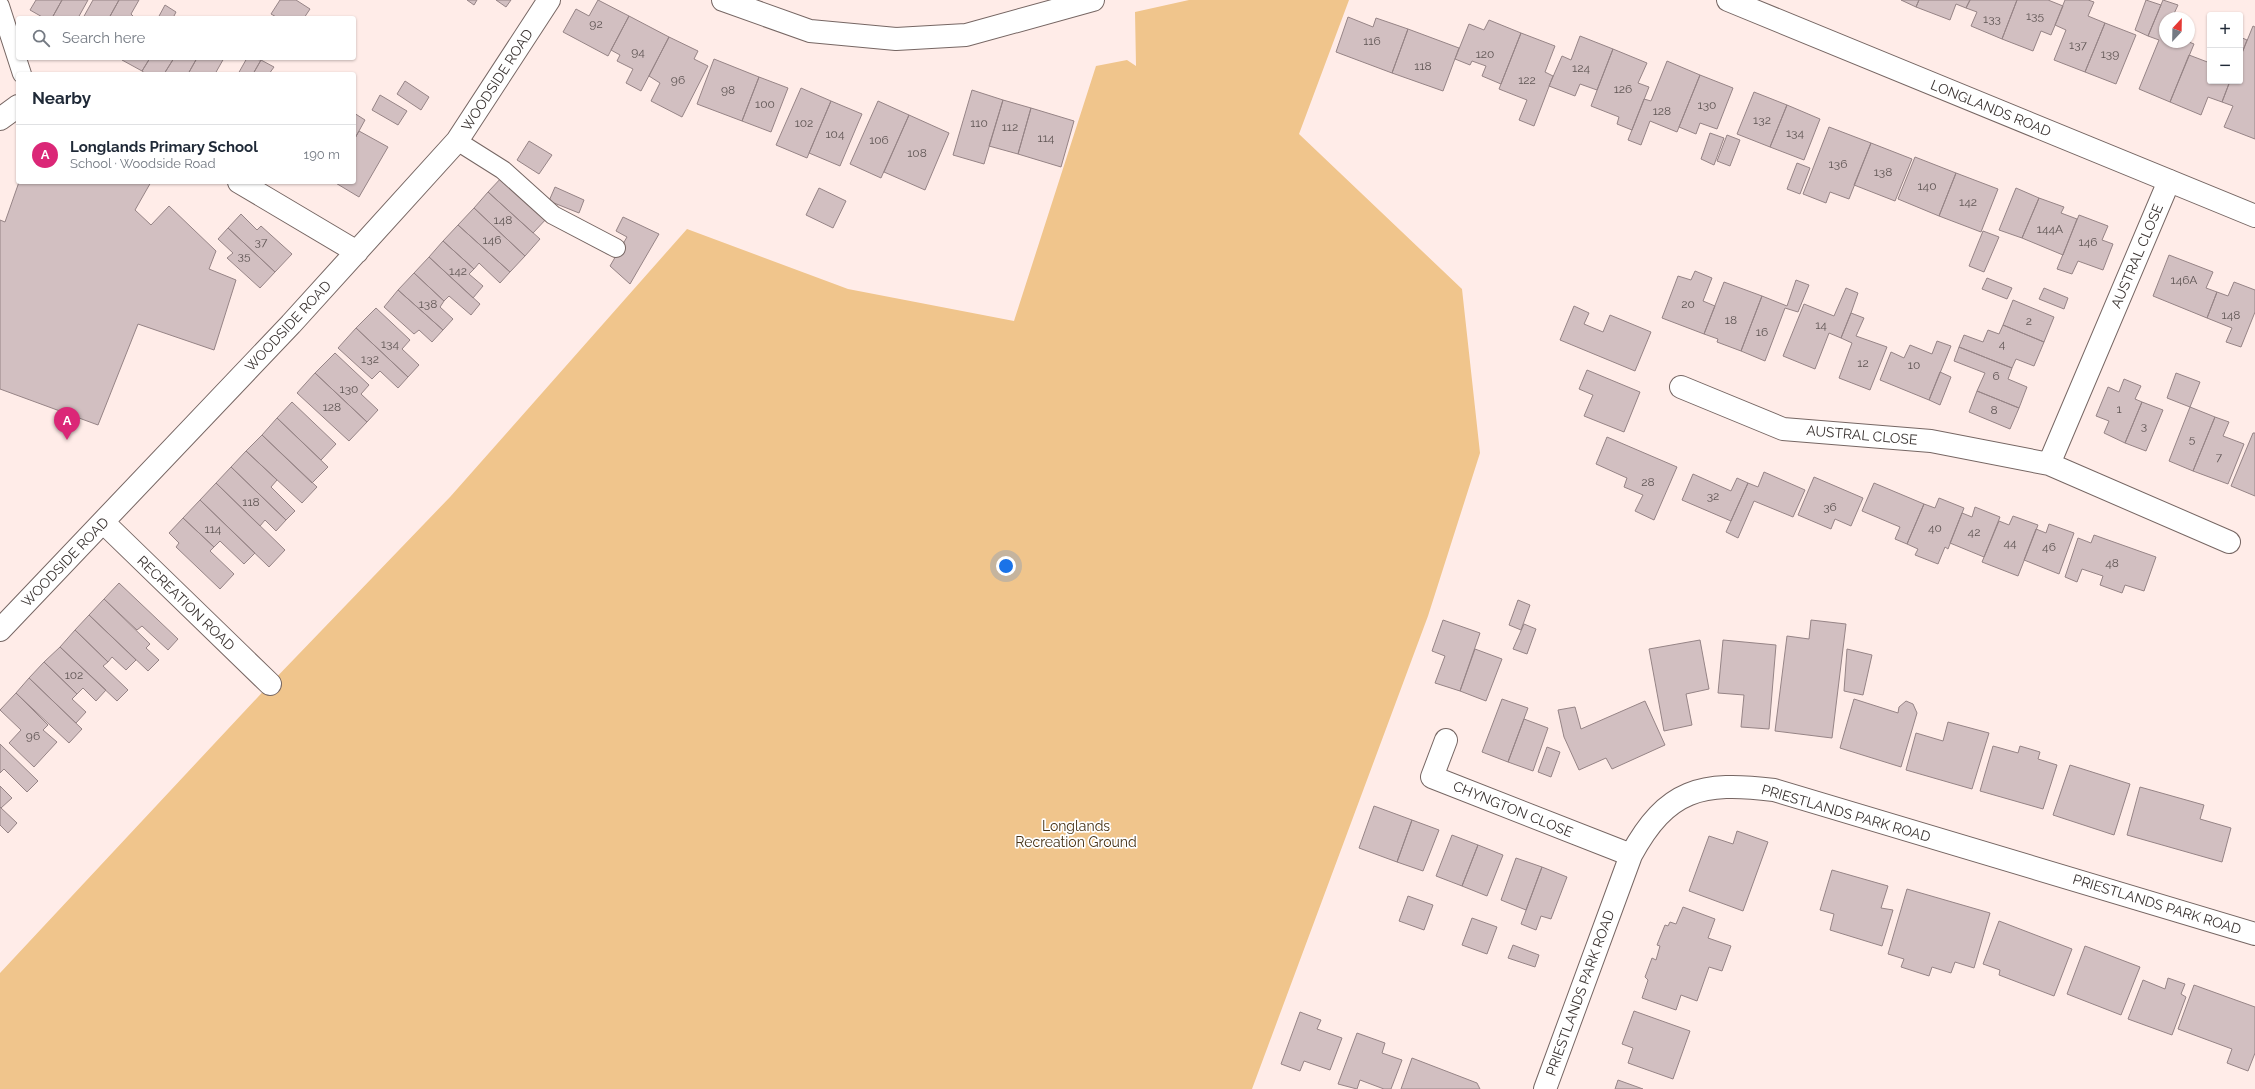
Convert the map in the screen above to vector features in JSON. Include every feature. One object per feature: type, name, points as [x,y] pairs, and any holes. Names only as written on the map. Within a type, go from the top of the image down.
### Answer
[{"type":"street","name":"WOODSIDE ROAD","points":[[0,630],[357,252],[457,141],[549,0]]},
{"type":"street","points":[[723,0],[810,31],[896,39],[966,35],[1086,1]]},
{"type":"street","name":"LONGLANDS ROAD","points":[[1728,0],[2255,216]]},
{"type":"street","points":[[0,119],[16,107]]},
{"type":"street","name":"AUSTRAL CLOSE","points":[[2049,464],[2169,181]]},
{"type":"street","points":[[242,184],[357,252]]},
{"type":"street","name":"AUSTRAL CLOSE","points":[[1681,387],[1783,429],[1931,441],[2049,464],[2229,542]]},
{"type":"street","name":"RECREATION ROAD","points":[[103,522],[270,684]]},
{"type":"street","name":"CHYNGTON CLOSE","points":[[1446,740],[1432,777],[1631,856]]},
{"type":"street","name":"PRIESTLANDS PARK ROAD","points":[[1545,1089],[1631,856],[1645,830],[1663,809],[1680,797],[1709,788],[1739,785],[1774,790],[2255,934]]},
{"type":"lane","points":[[0,6],[16,55]]},
{"type":"lane","points":[[17,60],[21,72]]},
{"type":"lane","points":[[457,141],[503,170],[554,215],[616,248]]},
{"type":"green space","name":"Longlands Recreation Ground","points":[[1189,0],[1349,0],[1299,134],[1462,289],[1480,453],[1428,616],[1252,1089],[0,1089],[0,973],[270,684],[450,497],[687,229],[848,289],[1014,321],[1096,66],[1127,60],[1136,66],[1135,12]]},
{"type":"building","points":[[36,0],[62,0],[53,16],[40,16],[30,10]]},
{"type":"building","points":[[62,0],[88,0],[79,16],[53,16]]},
{"type":"building","points":[[93,0],[119,0],[110,16],[84,16]]},
{"type":"building","points":[[119,0],[139,0],[131,14],[133,16],[110,16]]},
{"type":"building","points":[[280,0],[296,0],[310,9],[305,16],[274,16],[271,14]]},
{"type":"building","points":[[467,0],[477,0],[474,5]]},
{"type":"building","points":[[496,0],[511,0],[506,7]]},
{"type":"building","points":[[598,0],[629,16],[608,56],[563,32],[576,9],[589,16]]},
{"type":"building","points":[[1901,0],[1919,0],[1916,7]]},
{"type":"building","points":[[1919,0],[1970,0],[1966,8],[1956,4],[1950,20],[1916,7]]},
{"type":"building","points":[[1970,0],[2017,0],[2002,39],[1971,26],[1977,12],[1966,8]]},
{"type":"building","points":[[2017,0],[2048,0],[2063,6],[2051,35],[2041,31],[2033,51],[2002,39]]},
{"type":"building","points":[[2065,0],[2088,0],[2094,2],[2088,16],[2105,23],[2085,72],[2054,60],[2066,30],[2055,25]]},
{"type":"building","points":[[2146,0],[2161,5],[2148,36],[2135,30]]},
{"type":"building","points":[[2163,0],[2178,5],[2175,12],[2159,12],[2159,40],[2148,36]]},
{"type":"building","points":[[165,5],[176,12],[174,16],[159,16]]},
{"type":"building","points":[[629,16],[669,37],[641,91],[626,83],[633,69],[617,61],[620,55],[611,50]]},
{"type":"building","points":[[1348,17],[1373,27],[1376,18],[1408,29],[1392,73],[1336,52]]},
{"type":"building","points":[[1489,20],[1521,33],[1501,84],[1482,76],[1486,66],[1472,61],[1470,65],[1455,59],[1469,24],[1484,30]]},
{"type":"building","points":[[2105,23],[2136,35],[2116,84],[2085,72]]},
{"type":"building","points":[[2253,26],[2255,27],[2255,139],[2224,127],[2233,106],[2222,102],[2229,84],[2243,84],[2243,51]]},
{"type":"building","points":[[1408,29],[1459,48],[1443,91],[1392,73]]},
{"type":"building","points":[[1521,33],[1555,46],[1545,72],[1553,76],[1534,126],[1519,120],[1527,100],[1499,89]]},
{"type":"building","points":[[1580,36],[1613,49],[1597,90],[1580,84],[1575,96],[1549,86],[1562,56],[1571,60]]},
{"type":"building","points":[[669,37],[698,51],[694,59],[708,66],[682,117],[651,101],[660,83],[649,76]]},
{"type":"building","points":[[2243,38],[2247,40],[2243,50]]},
{"type":"building","points":[[2159,40],[2159,48],[2192,48],[2170,102],[2139,89]]},
{"type":"building","points":[[1613,49],[1647,63],[1638,83],[1649,87],[1632,130],[1617,124],[1619,117],[1591,106]]},
{"type":"building","points":[[2189,55],[2207,62],[2207,84],[2229,84],[2222,102],[2208,97],[2201,115],[2170,102]]},
{"type":"building","points":[[714,59],[759,77],[742,121],[697,104]]},
{"type":"building","points":[[122,60],[149,60],[142,71]]},
{"type":"building","points":[[149,60],[173,60],[165,72],[142,71]]},
{"type":"building","points":[[173,60],[196,60],[189,72],[165,72]]},
{"type":"building","points":[[196,60],[223,60],[216,72],[189,72]]},
{"type":"building","points":[[246,60],[261,60],[254,72],[239,72]]},
{"type":"building","points":[[261,60],[274,67],[270,72],[254,72]]},
{"type":"building","points":[[1667,61],[1700,75],[1677,132],[1650,121],[1641,145],[1628,140],[1644,99],[1651,101]]},
{"type":"building","points":[[1700,75],[1733,88],[1717,129],[1700,123],[1696,134],[1679,127]]},
{"type":"building","points":[[759,77],[788,88],[771,132],[742,121]]},
{"type":"building","points":[[405,81],[429,97],[421,110],[397,94]]},
{"type":"building","points":[[801,88],[831,101],[807,158],[776,145]]},
{"type":"building","points":[[972,90],[1003,100],[984,164],[953,155]]},
{"type":"building","points":[[1754,92],[1787,105],[1770,147],[1737,134]]},
{"type":"building","points":[[380,95],[407,111],[398,125],[372,110]]},
{"type":"building","points":[[1003,100],[1031,108],[1018,154],[989,146]]},
{"type":"building","points":[[831,101],[862,114],[840,166],[809,153]]},
{"type":"building","points":[[878,101],[909,115],[881,178],[850,164]]},
{"type":"building","points":[[1787,105],[1820,119],[1804,160],[1770,147]]},
{"type":"building","points":[[1031,108],[1074,121],[1061,167],[1018,154]]},
{"type":"building","points":[[356,114],[365,120],[356,136]]},
{"type":"building","points":[[909,115],[949,133],[925,190],[884,172]]},
{"type":"building","points":[[1829,127],[1871,143],[1849,199],[1830,192],[1826,203],[1803,194]]},
{"type":"building","points":[[359,131],[388,147],[359,197],[337,184],[356,184],[356,136]]},
{"type":"building","points":[[1710,133],[1724,138],[1714,165],[1701,159]]},
{"type":"building","points":[[1727,135],[1740,140],[1730,166],[1717,161]]},
{"type":"building","points":[[529,141],[552,155],[539,174],[517,160]]},
{"type":"building","points":[[1871,143],[1912,159],[1895,201],[1854,185]]},
{"type":"building","points":[[1915,157],[1956,173],[1939,216],[1898,199]]},
{"type":"building","points":[[1797,163],[1810,168],[1800,194],[1787,189]]},
{"type":"building","points":[[1956,173],[1998,189],[1981,232],[1939,216]]},
{"type":"building","points":[[503,176],[548,217],[533,233],[488,192]]},
{"type":"building","points":[[18,184],[150,184],[135,210],[151,225],[169,206],[216,251],[209,269],[236,280],[214,350],[138,324],[98,425],[0,389],[0,220],[5,222]]},
{"type":"building","points":[[555,187],[584,200],[579,213],[549,201]]},
{"type":"building","points":[[819,188],[846,201],[833,228],[806,215]]},
{"type":"building","points":[[2016,188],[2039,198],[2022,238],[1999,230]]},
{"type":"building","points":[[488,192],[540,239],[525,256],[474,208]]},
{"type":"building","points":[[2039,198],[2064,207],[2061,213],[2077,219],[2063,255],[2022,238]]},
{"type":"building","points":[[474,208],[525,256],[510,272],[458,225]]},
{"type":"building","points":[[241,214],[257,230],[261,226],[292,254],[275,272],[228,228]]},
{"type":"building","points":[[2079,215],[2108,226],[2102,240],[2113,244],[2103,270],[2078,261],[2072,274],[2057,269]]},
{"type":"building","points":[[623,217],[659,234],[630,284],[610,266],[627,237],[616,231]]},
{"type":"building","points":[[458,225],[510,272],[500,283],[479,263],[474,269],[443,241]]},
{"type":"building","points":[[228,228],[275,272],[260,288],[227,258],[233,253],[218,239]]},
{"type":"building","points":[[1983,231],[1999,237],[1984,272],[1969,266]]},
{"type":"building","points":[[443,241],[474,269],[469,274],[483,286],[473,298],[429,257]]},
{"type":"building","points":[[2169,255],[2213,272],[2206,288],[2217,292],[2207,318],[2153,296]]},
{"type":"building","points":[[429,257],[480,304],[471,315],[449,296],[444,301],[414,273]]},
{"type":"building","points":[[1695,271],[1712,278],[1703,301],[1715,306],[1704,334],[1662,318],[1678,276],[1691,280]]},
{"type":"building","points":[[414,273],[444,301],[440,307],[453,319],[443,330],[398,290]]},
{"type":"building","points":[[1987,278],[2012,288],[2007,299],[1982,289]]},
{"type":"building","points":[[1796,280],[1809,285],[1798,312],[1785,308],[1765,361],[1741,351],[1762,296],[1787,306]]},
{"type":"building","points":[[1724,282],[1762,296],[1741,351],[1717,342],[1718,339],[1704,334]]},
{"type":"building","points":[[2234,282],[2255,290],[2255,312],[2241,347],[2226,342],[2232,328],[2207,318],[2217,292],[2228,296]]},
{"type":"building","points":[[1846,288],[1858,293],[1851,313],[1841,338],[1829,333],[1815,369],[1783,356],[1804,304],[1834,316]]},
{"type":"building","points":[[2044,288],[2068,298],[2064,309],[2039,299]]},
{"type":"building","points":[[398,290],[443,330],[432,342],[419,330],[414,334],[384,307]]},
{"type":"building","points":[[2013,300],[2054,317],[2044,342],[2003,325]]},
{"type":"building","points":[[1574,306],[1589,313],[1584,324],[1603,332],[1610,315],[1651,332],[1635,371],[1560,340]]},
{"type":"building","points":[[376,308],[410,340],[402,349],[419,365],[408,377],[356,328]]},
{"type":"building","points":[[1851,313],[1864,318],[1856,336],[1887,347],[1870,390],[1839,378],[1852,343],[1841,338]]},
{"type":"building","points":[[2003,325],[2044,342],[2034,366],[2016,359],[2012,368],[1959,347],[1964,335],[1983,342],[1988,330],[1999,334]]},
{"type":"building","points":[[356,328],[408,377],[398,388],[380,371],[372,379],[338,348]]},
{"type":"building","points":[[1937,341],[1951,346],[1929,400],[1880,380],[1891,352],[1904,358],[1910,345],[1932,354]]},
{"type":"building","points":[[1959,347],[2012,368],[2008,379],[2027,387],[2019,408],[1977,391],[1985,373],[1954,361]]},
{"type":"building","points":[[335,353],[369,385],[361,394],[378,410],[367,422],[315,373]]},
{"type":"building","points":[[1587,370],[1640,392],[1624,432],[1584,416],[1593,395],[1579,389]]},
{"type":"building","points":[[1940,372],[1951,377],[1940,405],[1929,400]]},
{"type":"building","points":[[315,373],[367,422],[349,441],[297,393]]},
{"type":"building","points":[[2176,373],[2200,382],[2190,407],[2167,398]]},
{"type":"building","points":[[2124,379],[2141,386],[2135,399],[2142,402],[2125,443],[2104,433],[2109,421],[2096,416],[2108,387],[2119,392]]},
{"type":"building","points":[[1977,391],[2019,408],[2010,429],[1969,412]]},
{"type":"building","points":[[292,402],[336,444],[321,460],[277,418]]},
{"type":"building","points":[[2142,402],[2163,410],[2146,451],[2125,443]]},
{"type":"building","points":[[2190,407],[2215,417],[2193,471],[2169,461]]},
{"type":"building","points":[[2215,417],[2229,422],[2223,436],[2244,444],[2228,484],[2193,471]]},
{"type":"building","points":[[277,418],[328,467],[312,483],[262,435]]},
{"type":"building","points":[[2253,433],[2255,433],[2255,496],[2231,486]]},
{"type":"building","points":[[262,435],[317,487],[302,503],[246,451]]},
{"type":"building","points":[[1607,437],[1677,467],[1654,520],[1635,511],[1643,495],[1624,487],[1627,478],[1596,464]]},
{"type":"building","points":[[246,451],[277,480],[271,487],[295,511],[286,520],[231,467]]},
{"type":"building","points":[[231,467],[286,520],[276,531],[265,520],[260,526],[216,483]]},
{"type":"building","points":[[1764,472],[1805,490],[1793,517],[1754,501],[1738,538],[1726,532],[1748,483],[1758,487]]},
{"type":"building","points":[[1693,474],[1731,491],[1737,478],[1748,483],[1731,521],[1682,500]]},
{"type":"building","points":[[1814,477],[1863,498],[1851,526],[1835,519],[1831,529],[1798,515]]},
{"type":"building","points":[[216,483],[285,550],[269,567],[200,500]]},
{"type":"building","points":[[1874,483],[1924,504],[1907,544],[1895,539],[1900,527],[1862,511]]},
{"type":"building","points":[[1939,498],[1964,508],[1948,549],[1945,547],[1938,564],[1915,555],[1918,549],[1907,544],[1924,504],[1935,508]]},
{"type":"building","points":[[200,500],[255,553],[244,564],[220,541],[214,547],[183,518]]},
{"type":"building","points":[[1975,507],[2000,517],[1984,557],[1950,543],[1962,513],[1972,517]]},
{"type":"building","points":[[2013,516],[2038,525],[2018,576],[1982,562],[1999,521],[2009,525]]},
{"type":"building","points":[[183,518],[214,547],[210,551],[234,574],[220,589],[176,547],[179,543],[169,533]]},
{"type":"building","points":[[2049,524],[2074,533],[2059,574],[2024,560],[2036,529],[2046,533]]},
{"type":"building","points":[[2094,535],[2156,557],[2144,591],[2125,585],[2122,593],[2100,585],[2103,576],[2082,569],[2077,582],[2065,577],[2078,538],[2091,543]]},
{"type":"building","points":[[119,583],[178,639],[168,650],[142,626],[137,630],[104,599]]},
{"type":"building","points":[[104,599],[150,644],[146,648],[159,660],[148,671],[89,615]]},
{"type":"building","points":[[1518,600],[1530,605],[1521,630],[1509,625]]},
{"type":"building","points":[[89,615],[136,660],[126,670],[112,657],[108,662],[75,630]]},
{"type":"building","points":[[1443,620],[1480,633],[1460,691],[1435,683],[1445,656],[1432,651]]},
{"type":"building","points":[[1811,620],[1846,624],[1832,738],[1775,731],[1787,636],[1809,639]]},
{"type":"building","points":[[1524,624],[1536,629],[1527,654],[1513,649]]},
{"type":"building","points":[[75,630],[108,662],[103,666],[128,690],[117,701],[60,647]]},
{"type":"building","points":[[1700,640],[1709,689],[1686,694],[1692,725],[1664,731],[1649,649]]},
{"type":"building","points":[[1723,640],[1776,645],[1769,729],[1741,727],[1744,695],[1718,693]]},
{"type":"building","points":[[60,647],[106,690],[96,701],[83,688],[77,694],[44,662]]},
{"type":"building","points":[[1475,649],[1502,659],[1486,701],[1460,691]]},
{"type":"building","points":[[1847,649],[1872,655],[1863,695],[1844,691]]},
{"type":"building","points":[[44,662],[77,694],[72,699],[86,712],[76,723],[29,678]]},
{"type":"building","points":[[29,678],[82,729],[69,743],[16,693]]},
{"type":"building","points":[[16,693],[48,725],[43,730],[57,742],[34,767],[9,743],[21,730],[0,710]]},
{"type":"building","points":[[1502,699],[1528,708],[1508,762],[1482,752]]},
{"type":"building","points":[[1854,699],[1898,713],[1899,707],[1906,701],[1913,704],[1917,713],[1901,767],[1840,748]]},
{"type":"building","points":[[1645,701],[1665,745],[1612,769],[1606,758],[1579,770],[1564,737],[1558,710],[1575,707],[1581,729]]},
{"type":"building","points":[[1524,719],[1548,728],[1533,771],[1508,762]]},
{"type":"building","points":[[1948,722],[1989,733],[1972,789],[1906,770],[1916,733],[1943,741]]},
{"type":"building","points":[[0,744],[38,781],[27,792],[4,769],[0,773]]},
{"type":"building","points":[[1993,746],[2018,753],[2020,746],[2040,752],[2038,759],[2057,765],[2043,809],[1980,791]]},
{"type":"building","points":[[1547,747],[1560,752],[1551,777],[1538,772]]},
{"type":"building","points":[[2070,765],[2130,784],[2114,835],[2053,815]]},
{"type":"building","points":[[0,786],[12,798],[1,808],[0,807]]},
{"type":"building","points":[[2140,787],[2204,805],[2200,819],[2231,828],[2222,862],[2127,835]]},
{"type":"building","points":[[1374,806],[1412,820],[1397,862],[1359,848]]},
{"type":"building","points":[[0,807],[17,823],[8,833],[0,825]]},
{"type":"building","points":[[1412,820],[1439,830],[1423,871],[1397,862]]},
{"type":"building","points":[[1737,831],[1768,842],[1743,911],[1689,891],[1709,836],[1733,844]]},
{"type":"building","points":[[1452,835],[1478,845],[1462,886],[1436,876]]},
{"type":"building","points":[[1478,845],[1503,855],[1487,896],[1462,886]]},
{"type":"building","points":[[1516,858],[1542,867],[1526,910],[1501,900]]},
{"type":"building","points":[[1542,867],[1567,877],[1551,919],[1541,916],[1536,930],[1521,924]]},
{"type":"building","points":[[1832,870],[1888,886],[1881,908],[1893,910],[1882,946],[1830,930],[1834,914],[1820,910]]},
{"type":"building","points":[[1907,889],[1990,913],[1974,968],[1955,962],[1951,973],[1932,967],[1929,976],[1901,967],[1904,959],[1888,954]]},
{"type":"building","points":[[1408,896],[1433,905],[1424,930],[1399,921]]},
{"type":"building","points":[[1683,907],[1715,919],[1708,938],[1731,946],[1722,971],[1709,967],[1697,1001],[1681,995],[1676,1010],[1642,998],[1648,980],[1645,977],[1652,958],[1656,960],[1660,946],[1657,945],[1665,925],[1668,926],[1670,922],[1676,924]]},
{"type":"building","points":[[1472,918],[1497,927],[1487,954],[1462,945]]},
{"type":"building","points":[[1999,921],[2072,949],[2054,996],[1999,975],[2000,970],[1983,964]]},
{"type":"building","points":[[1513,945],[1539,955],[1535,967],[1508,958]]},
{"type":"building","points":[[2085,946],[2140,967],[2121,1015],[2067,994]]},
{"type":"building","points":[[2168,978],[2185,984],[2181,994],[2186,997],[2172,1035],[2128,1019],[2143,980],[2165,989]]},
{"type":"building","points":[[2194,985],[2255,1007],[2255,1053],[2248,1071],[2227,1063],[2232,1049],[2178,1029]]},
{"type":"building","points":[[1634,1011],[1690,1031],[1673,1079],[1628,1063],[1633,1048],[1622,1044]]},
{"type":"building","points":[[1300,1012],[1321,1020],[1317,1029],[1342,1038],[1330,1070],[1304,1061],[1300,1071],[1281,1064]]},
{"type":"building","points":[[1357,1033],[1385,1043],[1382,1053],[1402,1060],[1391,1089],[1384,1089],[1360,1080],[1357,1089],[1338,1084]]},
{"type":"building","points":[[1412,1058],[1477,1083],[1480,1089],[1401,1089]]},
{"type":"building","points":[[1618,1080],[1643,1089],[1615,1089]]},
{"type":"place","name":"Longlands Primary School","points":[[67,440]]}]
